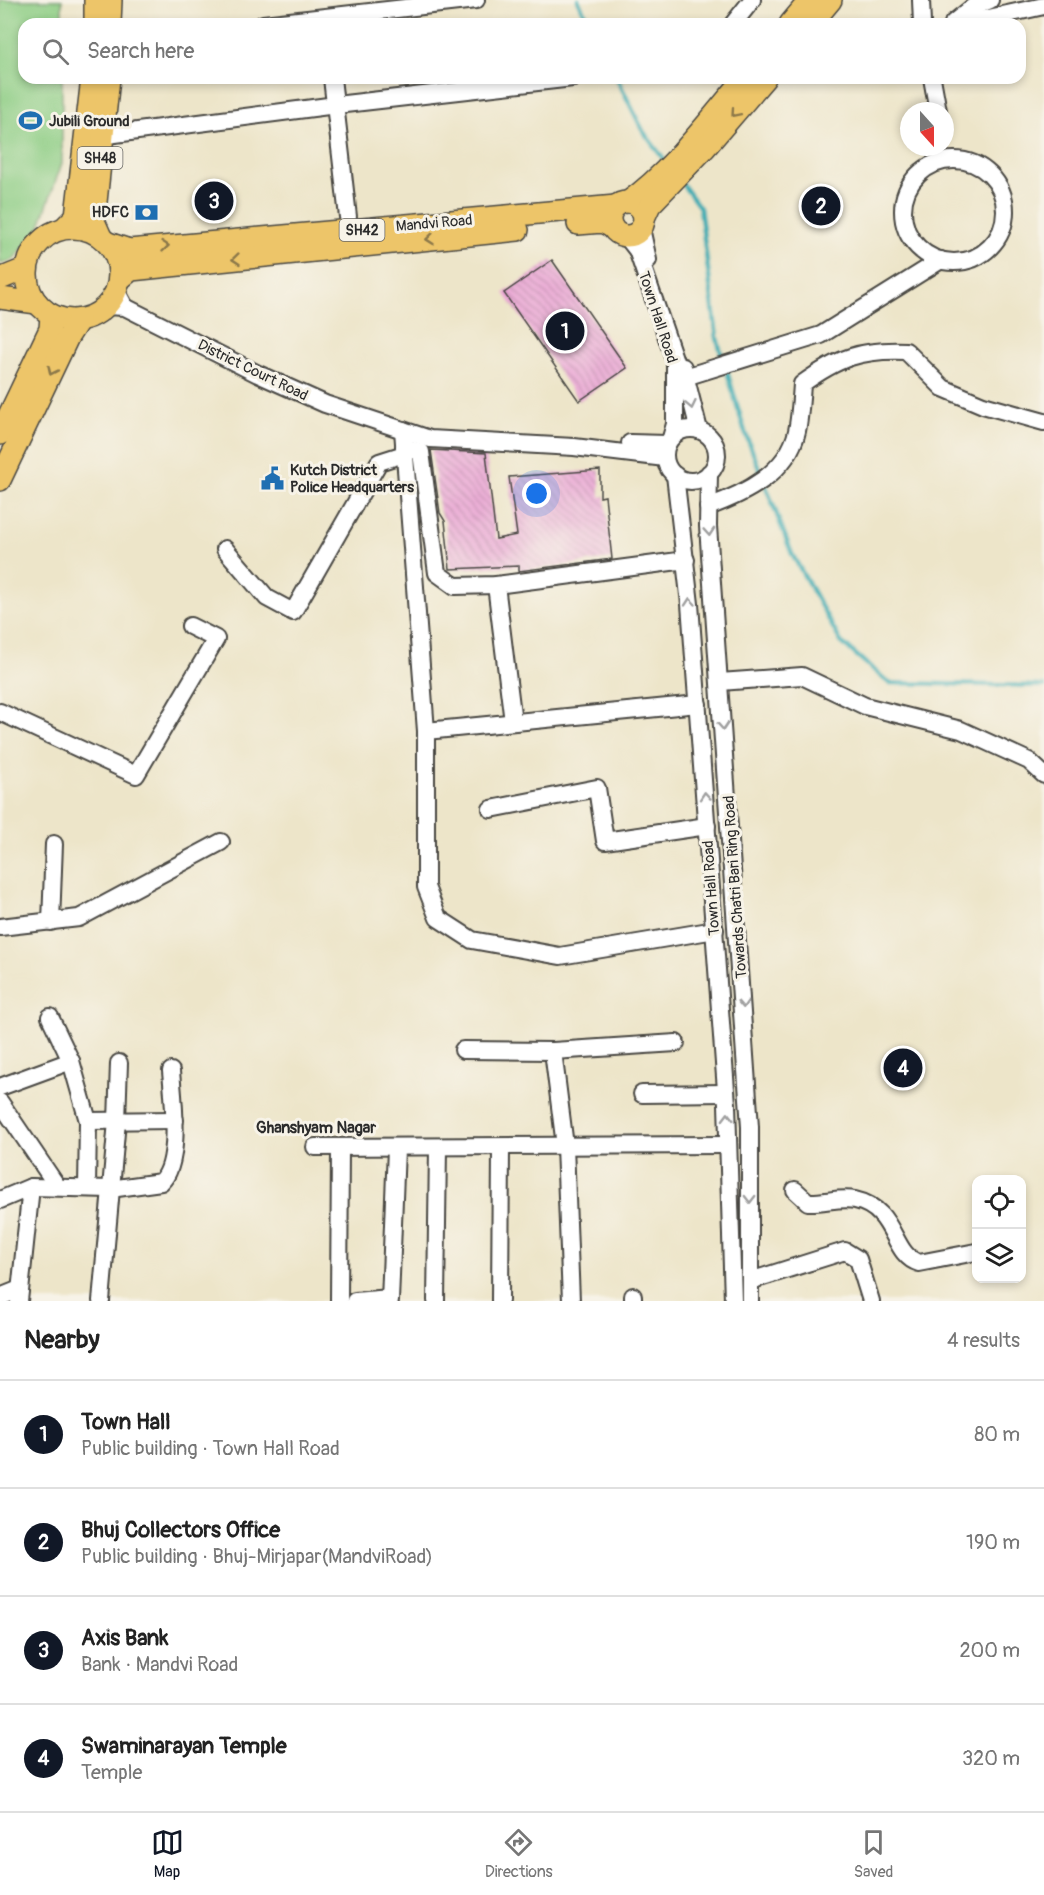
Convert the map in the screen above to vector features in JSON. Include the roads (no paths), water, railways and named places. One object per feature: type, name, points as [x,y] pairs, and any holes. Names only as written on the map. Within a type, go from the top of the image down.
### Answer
[{"type":"main road","points":[[95,0],[95,18]]},
{"type":"main road","points":[[110,18],[111,0]]},
{"type":"main road","points":[[795,18],[810,0]]},
{"type":"main road","points":[[816,18],[831,0]]},
{"type":"main road","name":"SH48","points":[[92,84],[94,221],[104,240]]},
{"type":"main road","name":"SH48","points":[[64,228],[76,216],[107,84]]},
{"type":"main road","points":[[632,215],[757,84]]},
{"type":"main road","name":"Mandvi Road","points":[[104,240],[129,250],[632,215]]},
{"type":"main road","name":"Mandvi Road","points":[[116,296],[131,270],[602,222],[632,215]]},
{"type":"main road","points":[[0,298],[44,309],[79,320],[89,317],[116,296],[117,261],[104,240],[83,229],[64,228],[46,236],[33,250],[27,268],[28,287],[44,309],[50,329],[0,434]]},
{"type":"main road","points":[[0,279],[27,268]]},
{"type":"main road","points":[[0,480],[68,337],[79,320]]},
{"type":"street","points":[[330,18],[344,7],[476,0]]},
{"type":"street","points":[[738,18],[752,0]]},
{"type":"street","points":[[921,0],[922,18]]},
{"type":"street","points":[[959,18],[973,7],[990,0]]},
{"type":"street","points":[[989,18],[1044,6]]},
{"type":"street","points":[[334,84],[348,217]]},
{"type":"street","points":[[94,137],[336,105],[520,84]]},
{"type":"street","points":[[933,84],[936,102]]},
{"type":"street","points":[[943,156],[910,184],[903,205],[903,216],[909,236],[923,252],[941,260],[962,261],[981,254],[1000,231],[1005,212],[1002,192],[990,174],[971,162],[954,156]]},
{"type":"street","name":"Town Hall Road","points":[[632,215],[686,377],[699,430]]},
{"type":"street","name":"Town Hall Road","points":[[632,215],[637,250],[675,361],[675,424],[668,447]]},
{"type":"street","points":[[686,377],[821,335],[941,260]]},
{"type":"street","name":"District Court Road","points":[[116,296],[258,375],[326,404],[384,425],[668,447]]},
{"type":"street","points":[[708,507],[741,496],[761,482],[780,464],[797,433],[802,384],[831,363],[877,350],[906,351],[943,388],[983,405],[1044,422]]},
{"type":"street","name":"District Court Road","points":[[384,425],[404,444],[430,439],[574,447],[668,447]]},
{"type":"street","points":[[684,430],[699,430],[711,439],[715,446],[716,460],[709,473],[695,480],[675,476],[668,447],[684,430]]},
{"type":"street","points":[[225,549],[267,598],[293,612],[379,462],[404,444]]},
{"type":"street","points":[[404,444],[421,452],[437,573],[455,586],[496,585],[686,560]]},
{"type":"street","points":[[404,444],[426,731],[426,887],[438,918],[451,929],[472,940],[560,956],[714,930]]},
{"type":"street","name":"Towards Chatri Bari Ring Road","points":[[709,473],[708,507],[750,1127],[750,1301]]},
{"type":"street","name":"Town Hall Road","points":[[675,476],[686,560],[698,704],[726,1093],[733,1301]]},
{"type":"street","points":[[496,585],[513,722]]},
{"type":"street","points":[[0,712],[135,775],[216,639],[190,626]]},
{"type":"street","points":[[720,682],[802,676],[865,706],[961,730],[1029,760],[1044,775]]},
{"type":"street","points":[[426,731],[698,704]]},
{"type":"street","points":[[491,810],[597,788],[605,841],[707,826]]},
{"type":"street","points":[[0,927],[79,918],[222,842]]},
{"type":"street","points":[[51,922],[54,844]]},
{"type":"street","points":[[50,1017],[71,1061],[88,1121],[87,1188]]},
{"type":"street","points":[[463,1050],[553,1051],[676,1043]]},
{"type":"street","points":[[553,1051],[565,1146],[571,1301]]},
{"type":"street","points":[[0,1088],[71,1061]]},
{"type":"street","points":[[100,1301],[117,1121],[119,1063]]},
{"type":"street","points":[[0,1200],[32,1187],[110,1189],[155,1185],[165,1178],[171,1164],[175,1120],[171,1071]]},
{"type":"street","points":[[642,1094],[726,1093]]},
{"type":"street","points":[[0,1102],[57,1186]]},
{"type":"street","points":[[88,1121],[175,1120]]},
{"type":"street","points":[[315,1147],[728,1145]]},
{"type":"street","points":[[436,1301],[438,1147]]},
{"type":"street","points":[[500,1301],[501,1147]]},
{"type":"street","points":[[339,1301],[340,1148]]},
{"type":"street","points":[[355,1301],[390,1300],[396,1148]]},
{"type":"street","points":[[0,1297],[20,1295],[32,1187]]},
{"type":"street","points":[[795,1190],[808,1202],[853,1200],[874,1207],[889,1223],[907,1256],[913,1261],[919,1263],[972,1253]]},
{"type":"street","points":[[750,1281],[845,1251],[858,1259],[871,1301]]},
{"type":"waterway","points":[[578,0],[587,18]]},
{"type":"waterway","points":[[620,84],[643,131],[665,161]]},
{"type":"waterway","points":[[681,182],[700,208],[717,338],[723,360]]},
{"type":"waterway","points":[[726,368],[745,432],[792,554],[841,642],[889,683],[1044,686]]},
{"type":"place","name":"Jubili Ground","points":[[31,121]]},
{"type":"place","name":"Axis Bank","points":[[214,201]]},
{"type":"place","name":"Bhuj Collectors Office","points":[[821,206]]},
{"type":"place","name":"HDFC","points":[[147,212]]},
{"type":"place","name":"Town Hall","points":[[565,331]]},
{"type":"place","name":"Kutch District Police Headquarters","points":[[272,479]]},
{"type":"place","name":"Swaminarayan Temple","points":[[903,1068]]},
{"type":"district","name":"Ghanshyam Nagar","points":[[316,1127]]}]
